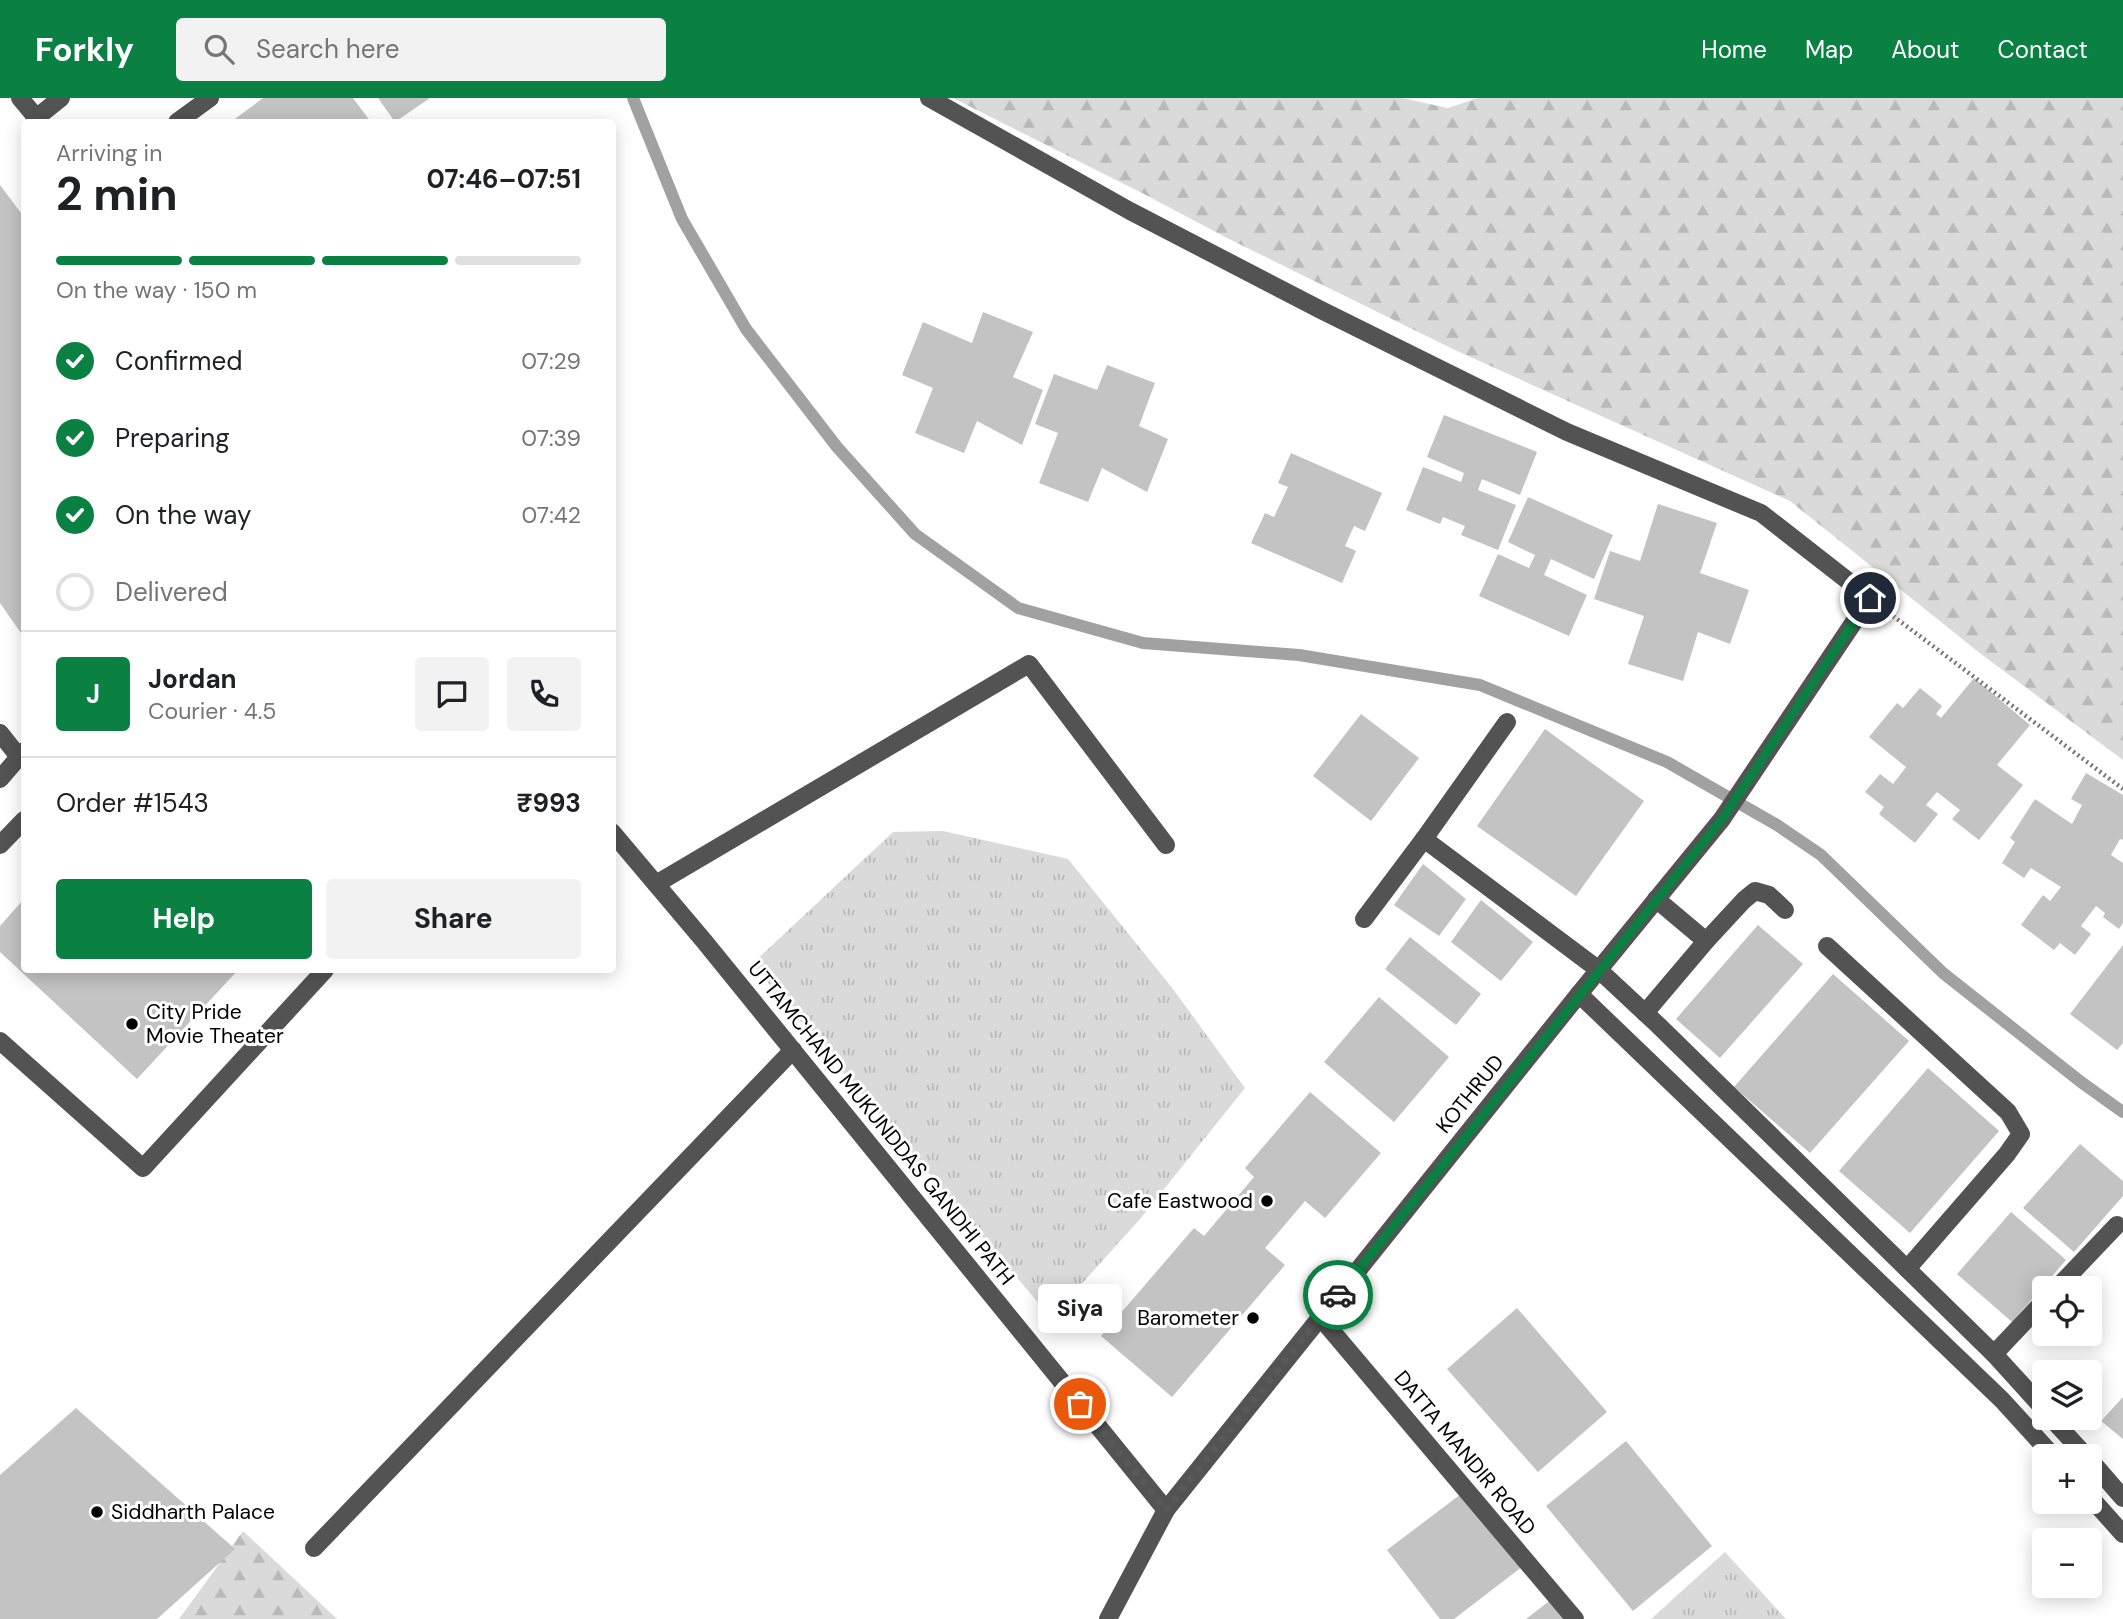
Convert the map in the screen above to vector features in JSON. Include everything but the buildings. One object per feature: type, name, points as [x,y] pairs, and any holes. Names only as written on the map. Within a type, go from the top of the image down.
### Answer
[{"type":"street","points":[[20,98],[37,119]]},
{"type":"street","points":[[39,119],[61,98]]},
{"type":"street","points":[[181,119],[210,98]]},
{"type":"street","points":[[929,98],[1130,211],[1358,328],[1567,432],[1760,513],[1870,598]]},
{"type":"street","name":"KOTHRUD","points":[[1108,1619],[1166,1510],[1722,819],[1870,598]]},
{"type":"street","points":[[656,884],[1029,664],[1166,845]]},
{"type":"street","points":[[1364,919],[1507,722]]},
{"type":"street","points":[[0,733],[21,753]]},
{"type":"street","points":[[0,779],[21,755]]},
{"type":"street","points":[[0,845],[21,823]]},
{"type":"street","name":"UTTAMCHAND MUKUNDDAS GANDHI PATH","points":[[616,837],[793,1050],[1166,1510]]},
{"type":"street","points":[[1424,839],[1599,970],[1994,1354],[2032,1396]]},
{"type":"street","points":[[1645,1013],[1706,941],[1755,891],[1769,895],[1785,910]]},
{"type":"street","points":[[1656,899],[1706,941]]},
{"type":"street","points":[[1827,946],[2008,1112],[2021,1134],[2007,1154],[1907,1269]]},
{"type":"street","points":[[0,1041],[143,1167],[322,973]]},
{"type":"street","points":[[1579,994],[2002,1400],[2042,1444]]},
{"type":"street","points":[[314,1548],[793,1050]]},
{"type":"street","points":[[2068,1276],[2117,1225]]},
{"type":"street","points":[[1994,1354],[2032,1314]]},
{"type":"street","name":"DATTA MANDIR ROAD","points":[[1320,1317],[1575,1619]]},
{"type":"street","points":[[2062,1430],[2075,1444]]},
{"type":"street","points":[[2102,1474],[2123,1498]]},
{"type":"street","points":[[2102,1510],[2123,1534]]},
{"type":"path","points":[[1870,598],[2123,789]]},
{"type":"green space","points":[[953,98],[1402,98],[1448,108],[1478,98],[2123,98],[2123,760],[1981,654],[1790,501],[1457,351],[1227,238]]},
{"type":"green space","points":[[943,831],[1068,859],[1173,989],[1245,1088],[1140,1219],[1051,1318],[752,964],[893,832]]},
{"type":"green space","points":[[243,1531],[337,1619],[179,1619]]},
{"type":"green space","points":[[1725,1552],[1786,1619],[1651,1619]]},
{"type":"waterway","points":[[633,98],[682,219],[746,329],[837,447],[915,534],[1018,608],[1143,643],[1299,655],[1480,685],[1667,762],[1777,825],[1821,855],[1943,973],[2123,1112]]},
{"type":"way so far","points":[[1080,1404],[1166,1510],[1338,1295]]},
{"type":"place","name":"City Pride Movie Theater","points":[[132,1024]]},
{"type":"place","name":"Cafe Eastwood","points":[[1267,1201]]},
{"type":"place","name":"Barometer","points":[[1253,1318]]},
{"type":"place","name":"Siya","points":[[1080,1404]]},
{"type":"place","name":"Siddharth Palace","points":[[97,1512]]},
{"type":"route","points":[[1338,1295],[1722,819],[1870,598]]}]
